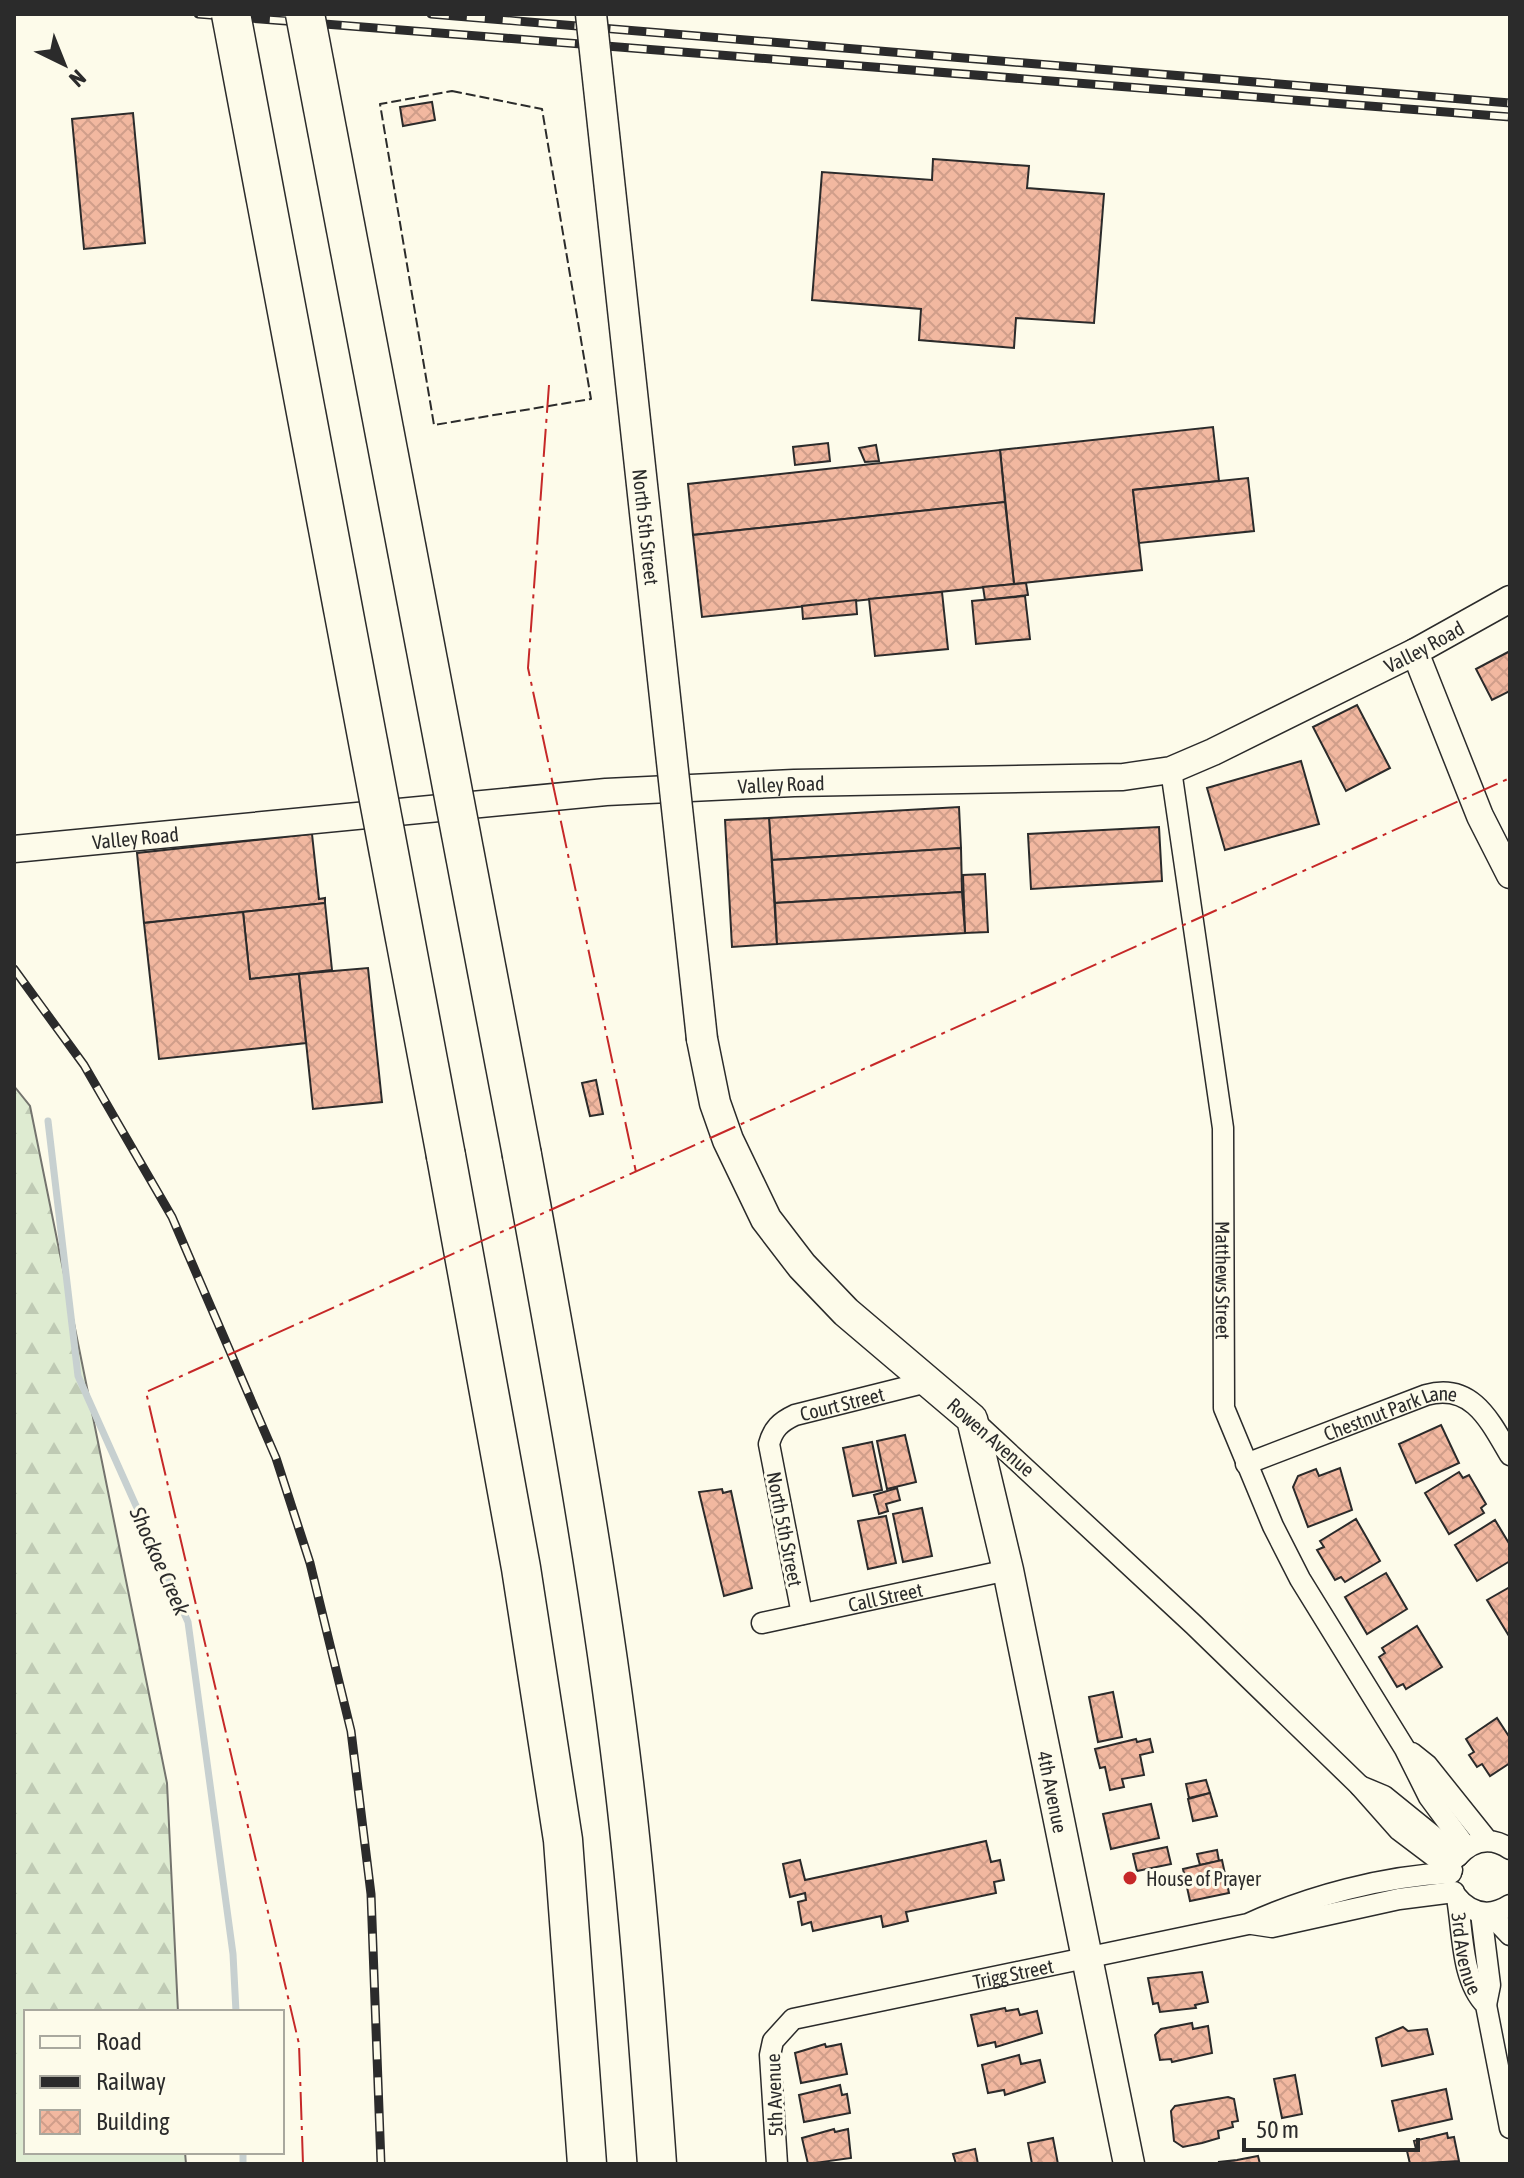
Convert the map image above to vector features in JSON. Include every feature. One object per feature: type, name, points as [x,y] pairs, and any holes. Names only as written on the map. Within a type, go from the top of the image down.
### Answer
[{"type":"highway","points":[[231,14],[521,1568],[563,1840],[587,2164]]},
{"type":"highway","points":[[305,14],[568,1409],[624,1781],[641,1949],[657,2164]]},
{"type":"main road","name":"North 5th Street","points":[[591,14],[702,1039]]},
{"type":"main road","name":"Rowen Avenue","points":[[702,1039],[719,1115],[766,1219],[802,1266],[846,1312],[972,1419]]},
{"type":"main road","name":"4th Avenue","points":[[972,1419],[1008,1570],[1129,2164]]},
{"type":"street","name":"Valley Road","points":[[14,849],[606,792],[794,783],[1123,777],[1171,770],[1415,652],[1510,599]]},
{"type":"street","points":[[1415,652],[1480,816],[1510,875]]},
{"type":"street","name":"Matthews Street","points":[[1171,770],[1223,1128],[1221,1385],[1231,1431],[1300,1579],[1405,1749],[1429,1797],[1456,1873]]},
{"type":"street","name":"Court Street","points":[[769,1444],[777,1426],[795,1415],[927,1382]]},
{"type":"street","name":"Chestnut Park Lane","points":[[1246,1464],[1426,1395],[1447,1391],[1464,1395],[1478,1405],[1510,1455]]},
{"type":"street","name":"Rowen Avenue","points":[[972,1419],[1127,1561],[1360,1786],[1399,1830],[1456,1873],[1485,1914],[1510,1935]]},
{"type":"street","name":"North 5th Street","points":[[769,1444],[802,1614]]},
{"type":"street","name":"Call Street","points":[[762,1623],[1008,1570]]},
{"type":"street","name":"Matthews Street","points":[[1405,1749],[1427,1765],[1487,1840]]},
{"type":"street","points":[[1487,1840],[1510,1849]]},
{"type":"street","name":"Trigg Street","points":[[782,2029],[793,2019],[900,1994],[1248,1924],[1272,1927],[1399,1899],[1456,1873],[1487,1840]]},
{"type":"street","name":"3rd Avenue","points":[[1456,1873],[1469,1971],[1476,1994],[1486,2005]]},
{"type":"street","points":[[1485,1914],[1510,1905]]},
{"type":"street","name":"3rd Avenue","points":[[1485,1914],[1490,1985],[1486,2005],[1510,2128]]},
{"type":"street","name":"5th Avenue","points":[[777,2164],[770,2055],[773,2041],[782,2029]]},
{"type":"green space","points":[[14,1086],[30,1106],[167,1783],[178,2010],[24,2010],[24,2154],[185,2154],[186,2164],[14,2164]]},
{"type":"building","points":[[432,102],[435,120],[403,126],[400,107]]},
{"type":"building","points":[[133,113],[145,243],[84,249],[72,119]]},
{"type":"building","points":[[933,159],[1029,166],[1027,188],[1104,194],[1094,323],[1016,318],[1014,348],[919,340],[921,309],[812,300],[822,172],[932,180]]},
{"type":"building","points":[[1213,427],[1219,481],[1133,490],[1142,570],[1014,584],[1000,450]]},
{"type":"building","points":[[828,443],[830,461],[795,465],[793,447]]},
{"type":"building","points":[[876,445],[879,461],[865,462],[859,448]]},
{"type":"building","points":[[1000,450],[1005,502],[693,535],[688,484]]},
{"type":"building","points":[[1248,478],[1254,531],[1139,543],[1133,490]]},
{"type":"building","points":[[1005,502],[1014,584],[702,617],[693,535]]},
{"type":"building","points":[[1026,583],[1028,595],[985,600],[983,587]]},
{"type":"building","points":[[942,592],[948,649],[875,656],[869,599]]},
{"type":"building","points":[[1025,596],[1030,639],[976,644],[972,601]]},
{"type":"building","points":[[856,600],[857,614],[803,619],[802,606]]},
{"type":"building","points":[[1510,651],[1510,691],[1492,700],[1476,669]]},
{"type":"building","points":[[1357,705],[1390,768],[1346,791],[1313,727]]},
{"type":"building","points":[[1301,761],[1319,824],[1225,850],[1207,788]]},
{"type":"building","points":[[959,807],[961,848],[772,860],[769,818]]},
{"type":"building","points":[[769,818],[777,944],[732,947],[725,820]]},
{"type":"building","points":[[1159,827],[1162,881],[1031,889],[1028,834]]},
{"type":"building","points":[[312,834],[319,899],[325,898],[325,903],[144,923],[137,853]]},
{"type":"building","points":[[961,848],[962,892],[775,903],[772,860]]},
{"type":"building","points":[[985,874],[988,932],[965,933],[963,875]]},
{"type":"building","points":[[962,892],[965,933],[777,944],[775,903]]},
{"type":"building","points":[[325,903],[332,970],[250,979],[243,912]]},
{"type":"building","points":[[243,912],[250,979],[299,974],[306,1043],[159,1059],[144,923]]},
{"type":"building","points":[[368,968],[382,1102],[313,1109],[299,974]]},
{"type":"building","points":[[596,1080],[603,1114],[590,1116],[582,1083]]},
{"type":"building","points":[[1441,1425],[1459,1463],[1416,1483],[1399,1444]]},
{"type":"building","points":[[905,1435],[916,1482],[887,1489],[877,1441]]},
{"type":"building","points":[[872,1442],[882,1490],[853,1496],[843,1448]]},
{"type":"building","points":[[1340,1468],[1352,1510],[1308,1527],[1293,1487],[1298,1476],[1316,1469],[1319,1476]]},
{"type":"building","points":[[1459,1472],[1463,1478],[1469,1475],[1486,1504],[1481,1508],[1484,1513],[1449,1534],[1425,1493]]},
{"type":"building","points":[[897,1488],[900,1500],[886,1504],[888,1511],[879,1514],[874,1495]]},
{"type":"building","points":[[722,1489],[723,1493],[731,1491],[752,1588],[724,1596],[699,1492]]},
{"type":"building","points":[[922,1508],[932,1556],[903,1562],[893,1514]]},
{"type":"building","points":[[886,1516],[896,1563],[868,1569],[858,1521]]},
{"type":"building","points":[[1356,1519],[1380,1561],[1345,1582],[1341,1577],[1335,1580],[1317,1550],[1324,1547],[1320,1541]]},
{"type":"building","points":[[1495,1520],[1510,1545],[1510,1561],[1477,1581],[1455,1545]]},
{"type":"building","points":[[1386,1573],[1407,1609],[1367,1634],[1345,1597]]},
{"type":"building","points":[[1510,1587],[1510,1636],[1509,1636],[1487,1600]]},
{"type":"building","points":[[1417,1626],[1442,1667],[1406,1689],[1403,1684],[1397,1687],[1379,1657],[1385,1653],[1382,1648]]},
{"type":"building","points":[[1113,1692],[1122,1737],[1098,1742],[1089,1697]]},
{"type":"building","points":[[1497,1718],[1510,1738],[1510,1763],[1490,1776],[1482,1764],[1477,1767],[1469,1755],[1474,1752],[1466,1739]]},
{"type":"building","points":[[1136,1739],[1137,1742],[1150,1739],[1153,1752],[1140,1755],[1144,1775],[1122,1779],[1124,1787],[1110,1790],[1105,1767],[1100,1768],[1095,1749]]},
{"type":"building","points":[[1206,1780],[1210,1793],[1189,1798],[1186,1784]]},
{"type":"building","points":[[1210,1793],[1217,1816],[1193,1821],[1188,1799]]},
{"type":"building","points":[[1151,1804],[1159,1838],[1111,1849],[1103,1814]]},
{"type":"building","points":[[986,1841],[991,1862],[1000,1860],[1004,1880],[994,1882],[996,1893],[906,1912],[908,1921],[883,1927],[881,1916],[813,1931],[811,1922],[802,1925],[798,1902],[806,1900],[805,1893],[790,1897],[783,1864],[800,1860],[805,1880]]},
{"type":"building","points":[[1167,1847],[1171,1864],[1137,1871],[1133,1854]]},
{"type":"building","points":[[1217,1850],[1219,1861],[1200,1865],[1197,1854]]},
{"type":"building","points":[[1222,1860],[1229,1893],[1190,1901],[1183,1869]]},
{"type":"building","points":[[1202,1972],[1208,2002],[1195,2005],[1196,2008],[1160,2012],[1158,2003],[1153,2004],[1148,1978]]},
{"type":"building","points":[[1005,2008],[1006,2011],[1018,2009],[1020,2015],[1037,2011],[1042,2033],[996,2047],[995,2042],[978,2046],[971,2015]]},
{"type":"building","points":[[1192,2023],[1193,2029],[1208,2026],[1212,2053],[1172,2062],[1171,2059],[1160,2060],[1155,2035],[1161,2029]]},
{"type":"building","points":[[1403,2027],[1408,2031],[1427,2029],[1433,2054],[1382,2066],[1376,2038]]},
{"type":"building","points":[[825,2044],[826,2047],[841,2044],[847,2074],[801,2083],[795,2053]]},
{"type":"building","points":[[1019,2055],[1021,2064],[1040,2060],[1045,2082],[1005,2095],[1004,2090],[988,2093],[982,2065]]},
{"type":"building","points":[[1295,2075],[1302,2114],[1282,2118],[1274,2079]]},
{"type":"building","points":[[840,2085],[842,2095],[847,2094],[850,2113],[804,2122],[799,2095]]},
{"type":"building","points":[[1446,2089],[1452,2119],[1399,2131],[1392,2101]]},
{"type":"building","points":[[1228,2097],[1234,2099],[1238,2121],[1232,2122],[1233,2127],[1218,2131],[1219,2138],[1202,2143],[1183,2147],[1174,2141],[1171,2111],[1175,2106]]},
{"type":"building","points":[[834,2129],[835,2132],[848,2129],[851,2158],[808,2164],[802,2138]]},
{"type":"building","points":[[1447,2133],[1448,2138],[1454,2137],[1459,2161],[1410,2164],[1407,2151],[1416,2149],[1414,2141]]},
{"type":"building","points":[[1053,2138],[1058,2164],[1032,2164],[1028,2143]]},
{"type":"building","points":[[975,2149],[978,2164],[956,2164],[953,2154]]},
{"type":"building","points":[[1258,2156],[1260,2164],[1218,2162],[1237,2160]]},
{"type":"waterway","name":"Shockoe Creek","points":[[48,1121],[78,1376],[188,1622],[233,1954],[236,2010]]},
{"type":"waterway","name":"Shockoe Creek","points":[[243,2154],[243,2164]]},
{"type":"railway","points":[[198,14],[1510,117]]},
{"type":"railway","points":[[431,14],[1510,103]]},
{"type":"railway","points":[[14,969],[84,1065],[172,1217],[276,1458],[310,1563],[351,1731],[371,1894],[381,2164]]},
{"type":"fence","points":[[452,91],[542,109],[591,399],[434,425],[380,104],[452,91]]},
{"type":"power","points":[[549,385],[528,668],[636,1172]]},
{"type":"power","points":[[303,2164],[299,2044],[146,1392],[1510,778]]},
{"type":"place","name":"House of Prayer","points":[[1130,1878]]}]
